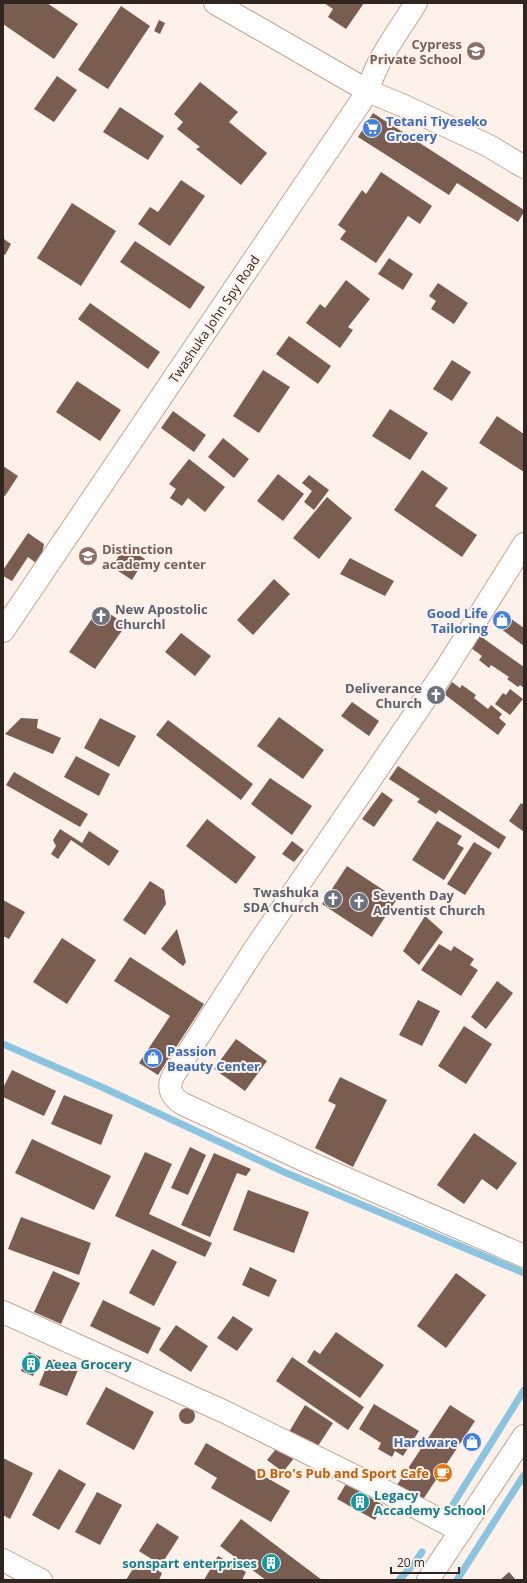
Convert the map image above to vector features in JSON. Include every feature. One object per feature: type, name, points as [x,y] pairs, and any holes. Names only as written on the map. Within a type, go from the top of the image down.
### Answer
[{"type":"street","points":[[215,3],[368,91],[470,138],[524,167]]},
{"type":"street","name":"Twashuka John Spy Road","points":[[3,631],[368,91],[371,78],[378,63],[416,3]]},
{"type":"street","points":[[524,544],[444,670],[256,947],[169,1084],[171,1093],[176,1100],[183,1104],[308,1162],[524,1256]]},
{"type":"street","points":[[3,1312],[225,1412],[383,1490],[461,1532]]},
{"type":"street","points":[[428,1580],[524,1436]]},
{"type":"street","points":[[3,1560],[41,1580]]},
{"type":"building","points":[[3,3],[47,3],[78,24],[54,59],[3,24]]},
{"type":"building","points":[[324,3],[364,3],[346,29],[328,17],[333,9]]},
{"type":"building","points":[[121,6],[150,26],[108,89],[78,70]]},
{"type":"building","points":[[159,20],[165,23],[160,34],[154,31]]},
{"type":"building","points":[[57,76],[77,90],[54,122],[34,109]]},
{"type":"building","points":[[200,82],[238,112],[229,122],[267,153],[241,185],[196,149],[200,147],[177,129],[183,122],[174,114]]},
{"type":"building","points":[[120,107],[164,136],[148,160],[103,132]]},
{"type":"building","points":[[373,113],[524,210],[518,222],[457,183],[449,195],[358,137]]},
{"type":"building","points":[[381,172],[432,206],[420,224],[408,216],[376,263],[340,239],[346,231],[338,225],[362,190],[366,194]]},
{"type":"building","points":[[181,180],[205,196],[170,246],[138,224],[150,207],[158,212]]},
{"type":"building","points":[[72,203],[116,231],[81,286],[37,258]]},
{"type":"building","points":[[4,239],[11,244],[5,255],[3,254]]},
{"type":"building","points":[[135,241],[205,287],[190,309],[120,262]]},
{"type":"building","points":[[389,258],[413,274],[403,290],[378,274]]},
{"type":"building","points":[[346,280],[370,299],[348,327],[353,330],[340,348],[306,323],[320,304],[325,308]]},
{"type":"building","points":[[438,283],[468,303],[454,324],[431,309],[436,301],[429,296]]},
{"type":"building","points":[[90,303],[160,352],[148,369],[78,319]]},
{"type":"building","points":[[289,336],[331,366],[318,384],[276,354]]},
{"type":"building","points":[[452,360],[471,372],[452,401],[433,389]]},
{"type":"building","points":[[263,370],[290,387],[259,433],[233,416]]},
{"type":"building","points":[[77,381],[121,410],[100,441],[56,412]]},
{"type":"building","points":[[390,409],[428,433],[410,460],[372,436]]},
{"type":"building","points":[[173,411],[206,435],[194,452],[161,428]]},
{"type":"building","points":[[497,416],[524,434],[524,472],[479,443]]},
{"type":"building","points":[[223,438],[249,459],[234,478],[208,457]]},
{"type":"building","points":[[189,459],[225,487],[205,512],[188,498],[182,506],[170,498],[176,489],[169,484]]},
{"type":"building","points":[[3,466],[18,476],[5,496],[3,495]]},
{"type":"building","points":[[422,470],[448,488],[435,506],[477,535],[462,557],[394,510]]},
{"type":"building","points":[[278,474],[304,494],[283,521],[257,501]]},
{"type":"building","points":[[309,475],[329,490],[314,510],[304,502],[312,491],[302,483]]},
{"type":"building","points":[[327,497],[352,518],[319,559],[293,538]]},
{"type":"building","points":[[28,533],[44,544],[40,566],[28,557],[12,581],[3,576],[3,570]]},
{"type":"building","points":[[125,546],[145,559],[132,580],[112,567]]},
{"type":"building","points":[[350,558],[394,581],[385,596],[340,574]]},
{"type":"building","points":[[274,579],[290,594],[253,635],[237,620]]},
{"type":"building","points":[[100,607],[126,625],[95,669],[69,652]]},
{"type":"building","points":[[501,612],[524,628],[524,646],[493,623]]},
{"type":"building","points":[[181,633],[211,656],[195,676],[165,652]]},
{"type":"building","points":[[480,636],[524,667],[524,688],[520,685],[518,687],[507,679],[509,677],[491,665],[489,668],[479,660],[482,656],[471,648]]},
{"type":"building","points":[[452,682],[460,688],[462,685],[476,695],[474,698],[488,709],[491,705],[502,714],[499,718],[506,724],[498,735],[444,694]]},
{"type":"building","points":[[510,689],[523,699],[510,715],[495,704],[503,693],[506,695]]},
{"type":"building","points":[[352,702],[379,721],[369,736],[341,716]]},
{"type":"building","points":[[279,717],[324,750],[303,779],[257,746]]},
{"type":"building","points":[[21,718],[38,719],[37,728],[61,738],[53,754],[5,734]]},
{"type":"building","points":[[100,718],[136,736],[119,767],[84,748]]},
{"type":"building","points":[[168,720],[253,784],[241,800],[156,735]]},
{"type":"building","points":[[76,756],[110,774],[99,796],[64,777]]},
{"type":"building","points":[[398,766],[506,837],[499,849],[439,810],[436,814],[417,802],[420,799],[389,779]]},
{"type":"building","points":[[14,772],[88,814],[80,827],[6,785]]},
{"type":"building","points":[[270,778],[312,806],[292,835],[251,804]]},
{"type":"building","points":[[382,792],[393,800],[374,827],[362,819]]},
{"type":"building","points":[[521,803],[524,805],[524,832],[509,821]]},
{"type":"building","points":[[207,819],[256,857],[236,884],[186,846]]},
{"type":"building","points":[[437,821],[462,836],[457,844],[464,848],[444,880],[412,860]]},
{"type":"building","points":[[60,829],[82,843],[89,831],[119,851],[109,866],[71,840],[58,859],[51,854],[56,846],[53,840]]},
{"type":"building","points":[[292,841],[304,850],[294,862],[282,854]]},
{"type":"building","points":[[474,842],[492,853],[465,895],[447,884]]},
{"type":"building","name":"Seventh Day Adventist Church","points":[[347,866],[397,899],[372,937],[322,904]]},
{"type":"building","points":[[150,881],[164,890],[166,904],[145,935],[123,920]]},
{"type":"building","points":[[3,900],[25,912],[9,939],[3,936]]},
{"type":"building","points":[[425,916],[443,932],[419,965],[403,951]]},
{"type":"building","points":[[177,929],[186,962],[183,966],[161,949]]},
{"type":"building","points":[[62,938],[96,960],[67,1004],[33,982]]},
{"type":"building","points":[[439,944],[451,951],[454,946],[474,959],[470,965],[478,970],[461,996],[421,970]]},
{"type":"building","points":[[130,957],[204,1004],[158,1075],[139,1063],[170,1016],[114,981]]},
{"type":"building","points":[[497,981],[513,993],[486,1029],[471,1017]]},
{"type":"building","points":[[418,1000],[440,1011],[422,1046],[399,1035]]},
{"type":"building","points":[[464,1026],[492,1044],[466,1084],[438,1066]]},
{"type":"building","points":[[236,1039],[267,1061],[245,1091],[214,1069]]},
{"type":"building","points":[[12,1070],[56,1091],[44,1116],[3,1097],[3,1088]]},
{"type":"building","points":[[340,1077],[387,1100],[353,1167],[315,1148],[336,1105],[328,1101]]},
{"type":"building","points":[[64,1095],[113,1115],[101,1145],[51,1124]]},
{"type":"building","points":[[474,1133],[517,1163],[497,1190],[482,1179],[464,1204],[437,1185]]},
{"type":"building","points":[[32,1139],[111,1176],[94,1210],[15,1173]]},
{"type":"building","points":[[190,1147],[206,1155],[188,1195],[171,1188]]},
{"type":"building","points":[[145,1152],[172,1164],[149,1214],[212,1243],[205,1257],[115,1216]]},
{"type":"building","points":[[214,1153],[251,1169],[246,1176],[237,1173],[210,1237],[181,1225]]},
{"type":"building","points":[[248,1190],[309,1212],[294,1253],[233,1230]]},
{"type":"building","points":[[21,1217],[91,1243],[79,1275],[8,1249]]},
{"type":"building","points":[[152,1249],[177,1262],[154,1306],[129,1293]]},
{"type":"building","points":[[250,1267],[277,1280],[269,1297],[242,1285]]},
{"type":"building","points":[[53,1271],[80,1283],[61,1324],[34,1312]]},
{"type":"building","points":[[456,1273],[486,1295],[446,1348],[417,1326]]},
{"type":"building","points":[[103,1300],[161,1328],[148,1354],[90,1326]]},
{"type":"building","points":[[233,1316],[253,1329],[237,1351],[217,1338]]},
{"type":"building","points":[[176,1325],[208,1346],[191,1372],[159,1350]]},
{"type":"building","points":[[336,1332],[384,1365],[360,1398],[307,1362],[314,1350],[320,1354]]},
{"type":"building","name":"Aeea Grocery","points":[[29,1352],[41,1357],[33,1376],[21,1371]]},
{"type":"building","points":[[292,1357],[364,1407],[348,1430],[276,1381]]},
{"type":"building","points":[[50,1358],[78,1370],[67,1396],[39,1385]]},
{"type":"building","points":[[106,1387],[154,1412],[134,1450],[86,1424]]},
{"type":"building","points":[[374,1404],[419,1431],[403,1456],[395,1451],[392,1457],[378,1449],[381,1443],[359,1429]]},
{"type":"building","points":[[305,1405],[333,1423],[316,1449],[289,1432]]},
{"type":"building","points":[[450,1405],[475,1421],[420,1504],[395,1488]]},
{"type":"building","points":[[187,1408],[193,1410],[195,1416],[193,1422],[187,1424],[181,1422],[179,1416],[181,1410]]},
{"type":"building","points":[[206,1443],[290,1491],[271,1522],[211,1488],[217,1478],[194,1464]]},
{"type":"building","points":[[280,1444],[295,1457],[283,1472],[267,1460]]},
{"type":"building","points":[[3,1458],[33,1473],[10,1519],[3,1515]]},
{"type":"building","points":[[59,1469],[86,1484],[59,1530],[32,1515]]},
{"type":"building","name":"Legacy Accademy School","points":[[346,1484],[383,1505],[375,1520],[337,1499]]},
{"type":"building","points":[[97,1492],[122,1505],[100,1545],[75,1532]]},
{"type":"building","name":"sonspart enterprises","points":[[241,1519],[322,1580],[266,1580],[220,1546]]},
{"type":"building","points":[[157,1523],[179,1537],[161,1565],[139,1551]]},
{"type":"building","points":[[218,1556],[246,1572],[242,1580],[204,1580]]},
{"type":"building","points":[[139,1559],[162,1573],[159,1580],[126,1580]]},
{"type":"building","points":[[509,1572],[516,1580],[500,1580]]},
{"type":"waterway","points":[[3,1044],[106,1089],[284,1172],[524,1273]]},
{"type":"waterway","points":[[447,1514],[524,1390]]},
{"type":"waterway","points":[[457,1580],[524,1475]]},
{"type":"waterway","points":[[399,1580],[413,1565],[422,1552]]},
{"type":"place","name":"Cypress Private School","points":[[476,51]]},
{"type":"place","name":"Tetani Tiyeseko Grocery","points":[[372,128]]},
{"type":"place","name":"Distinction academy center","points":[[88,556]]},
{"type":"place","name":"New Apostolic Churchl","points":[[101,616]]},
{"type":"place","name":"Good Life Tailoring","points":[[502,620]]},
{"type":"place","name":"Deliverance Church","points":[[436,695]]},
{"type":"place","name":"Twashuka SDA Church","points":[[333,899]]},
{"type":"place","name":"Seventh Day Adventist Church","points":[[359,902]]},
{"type":"place","name":"Passion Beauty Center","points":[[153,1058]]},
{"type":"place","name":"Aeea Grocery","points":[[31,1364]]},
{"type":"place","name":"Hardware","points":[[472,1442]]},
{"type":"place","name":"D Bro's Pub and Sport Cafe","points":[[443,1473]]},
{"type":"place","name":"Legacy Accademy School","points":[[360,1502]]},
{"type":"place","name":"sonspart enterprises","points":[[271,1563]]}]
